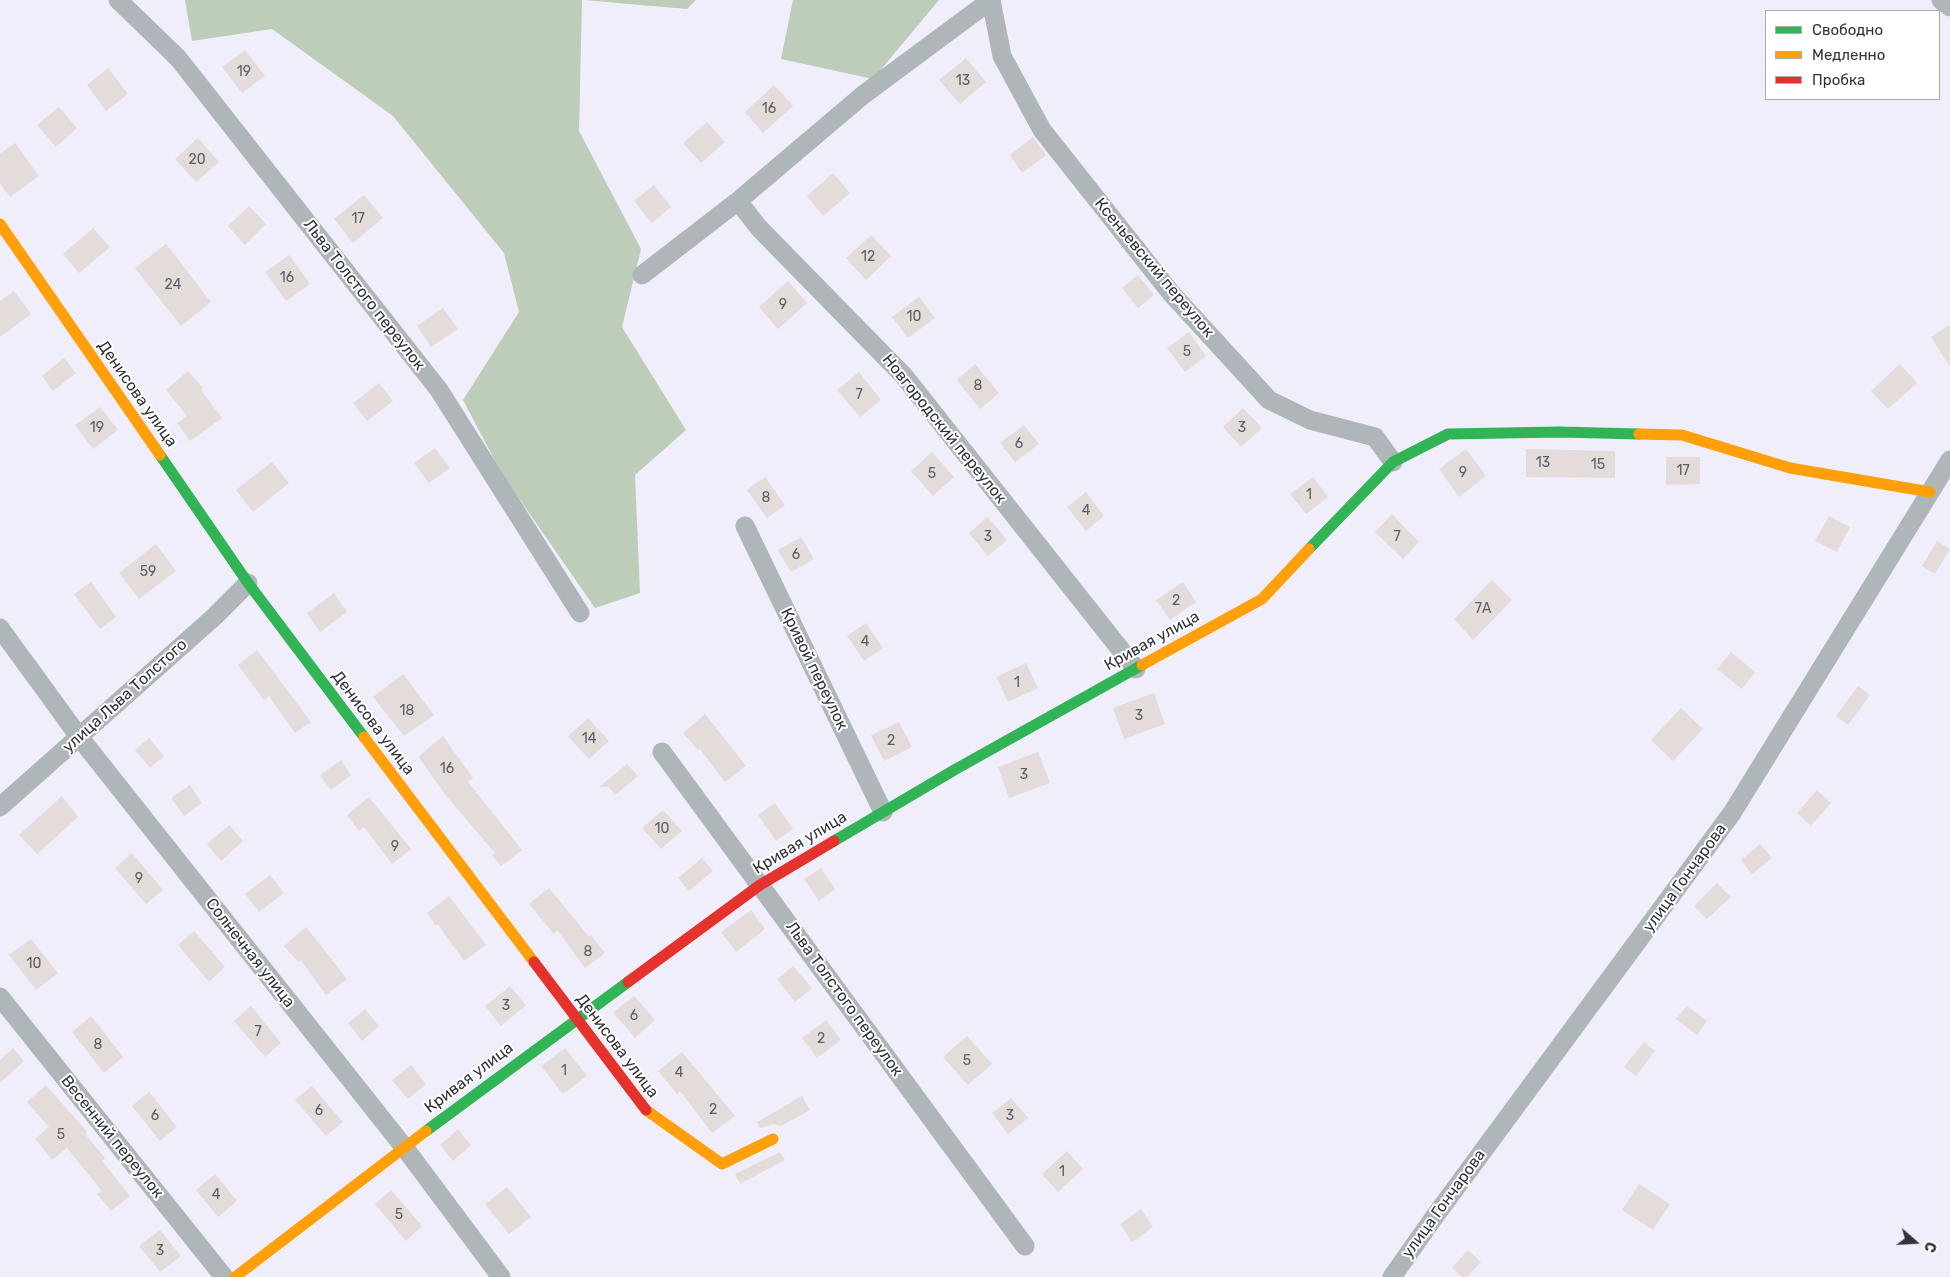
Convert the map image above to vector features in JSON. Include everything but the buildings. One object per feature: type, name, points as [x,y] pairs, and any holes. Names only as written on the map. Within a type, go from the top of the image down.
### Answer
[{"type":"street","name":"Льва Толстого переулок","points":[[118,0],[178,58],[439,390],[580,613]]},
{"type":"street","points":[[642,275],[738,201],[863,95],[991,0]]},
{"type":"street","name":"Ксеньевский переулок","points":[[991,0],[1002,56],[1042,130],[1172,293],[1269,400],[1310,420],[1375,437],[1393,462]]},
{"type":"street","points":[[1941,0],[1950,7]]},
{"type":"street","name":"Новгородский переулок","points":[[738,201],[760,228],[904,376],[1136,669]]},
{"type":"street","name":"Денисова улица","points":[[0,224],[248,583],[646,1111],[722,1164],[773,1139]]},
{"type":"street","name":"Кривая улица","points":[[236,1277],[404,1147],[760,885],[956,769],[1262,599],[1393,462],[1448,434],[1560,432],[1682,435],[1790,468],[1930,492]]},
{"type":"street","name":"улица Гончарова","points":[[1392,1277],[1434,1216],[1732,813],[1950,460]]},
{"type":"street","name":"Кривой переулок","points":[[745,526],[883,812]]},
{"type":"street","name":"улица Льва Толстого","points":[[0,807],[80,738],[214,617],[248,583]]},
{"type":"street","name":"Солнечная улица","points":[[0,628],[80,738],[404,1147],[501,1277]]},
{"type":"street","name":"Льва Толстого переулок","points":[[662,752],[1025,1246]]},
{"type":"street","name":"Весенний переулок","points":[[0,998],[224,1277]]},
{"type":"green space","points":[[185,0],[582,0],[579,131],[641,249],[622,327],[686,430],[635,475],[640,593],[595,608],[502,474],[463,400],[519,312],[504,253],[393,116],[272,29],[192,41]]},
{"type":"green space","points":[[584,0],[696,0],[687,9]]},
{"type":"green space","points":[[793,0],[939,0],[873,79],[781,59]]},
{"type":"traffic: fast","points":[[1309,549],[1393,462],[1448,434],[1560,432],[1639,434]]},
{"type":"traffic: fast","points":[[160,455],[248,583],[364,737]]},
{"type":"traffic: fast","points":[[834,841],[956,769],[1142,665]]},
{"type":"traffic: fast","points":[[426,1131],[628,982]]},
{"type":"traffic: slow","points":[[0,224],[160,455]]},
{"type":"traffic: slow","points":[[1639,434],[1682,435],[1790,468],[1930,492]]},
{"type":"traffic: slow","points":[[1142,665],[1262,599],[1309,549]]},
{"type":"traffic: slow","points":[[364,737],[534,962]]},
{"type":"traffic: slow","points":[[646,1110],[722,1164],[773,1139]]},
{"type":"traffic: slow","points":[[235,1277],[426,1131]]},
{"type":"traffic: jam","points":[[628,982],[760,885],[834,841]]},
{"type":"traffic: jam","points":[[534,962],[646,1110]]}]
